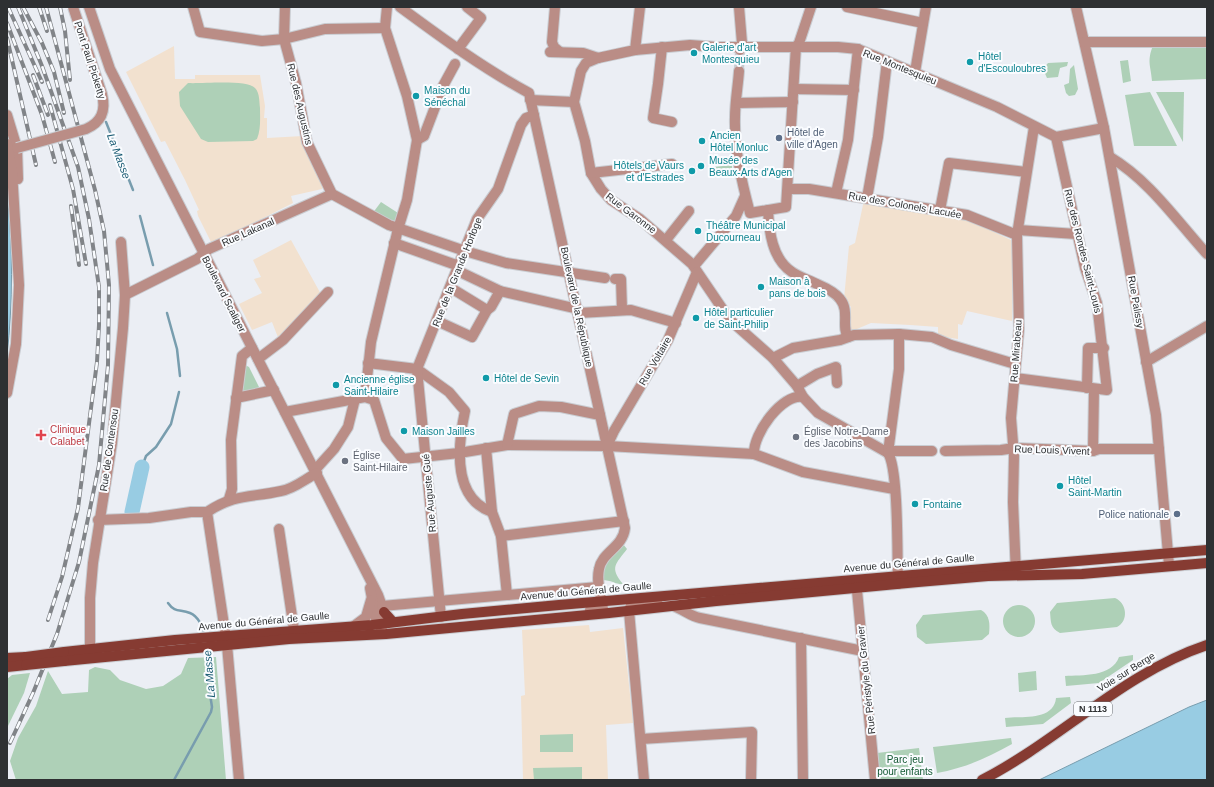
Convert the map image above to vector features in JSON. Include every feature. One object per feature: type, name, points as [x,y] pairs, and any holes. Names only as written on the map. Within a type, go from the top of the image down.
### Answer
[{"type":"main road","name":"Avenue du Général de Gaulle","points":[[384,626],[522,621],[629,611],[856,584],[1016,571],[1207,550]]},
{"type":"main road","name":"Avenue du Général de Gaulle","points":[[1016,571],[1082,574],[1207,563]]},
{"type":"main road","name":"Avenue du Général de Gaulle","points":[[7,658],[26,661],[90,653],[199,643],[224,643],[354,631],[441,617],[663,596],[856,584]]},
{"type":"main road","points":[[383,609],[384,626]]},
{"type":"main road","name":"Avenue du Général de Gaulle","points":[[224,643],[294,630],[354,631]]},
{"type":"main road","name":"Voie sur Berge","points":[[982,780],[1012,764],[1056,735],[1122,687],[1158,665],[1189,651],[1207,645]]},
{"type":"main road","points":[[7,667],[26,661]]},
{"type":"street","name":"Pont Paul Picketty","points":[[11,148],[86,129],[92,126],[102,116],[104,103],[102,94],[73,7]]},
{"type":"street","name":"Boulevard Scaliger","points":[[89,7],[110,69],[316,472],[383,609]]},
{"type":"street","points":[[193,7],[200,32],[262,41],[284,39],[325,29],[385,28]]},
{"type":"street","name":"Rue des Augustins","points":[[285,7],[284,39],[296,83],[307,142],[332,194]]},
{"type":"street","points":[[98,520],[149,518],[191,512],[207,512],[230,499],[281,492],[291,488],[316,472],[334,449],[348,427],[360,398],[394,243],[407,200],[417,140],[407,96],[385,28],[386,7]]},
{"type":"street","points":[[400,7],[458,56],[494,74],[530,96],[574,102],[581,70],[586,63],[598,58]]},
{"type":"street","points":[[417,140],[424,136],[443,86],[458,56],[482,18],[467,7]]},
{"type":"street","points":[[555,7],[552,42],[555,52],[590,54],[598,58]]},
{"type":"street","points":[[635,50],[640,7]]},
{"type":"street","points":[[739,7],[741,49]]},
{"type":"street","points":[[736,216],[750,212],[786,208],[797,46],[810,7]]},
{"type":"street","points":[[847,7],[923,23]]},
{"type":"street","points":[[915,72],[926,7]]},
{"type":"street","name":"Rue Palissy","points":[[1076,7],[1110,157],[1156,415],[1169,566]]},
{"type":"street","points":[[1085,42],[1207,42]]},
{"type":"street","name":"Rue Montesquieu","points":[[598,58],[635,50],[690,45],[741,49],[797,46],[858,49],[996,107],[1056,137]]},
{"type":"street","points":[[662,47],[653,118],[672,122]]},
{"type":"street","points":[[836,193],[848,140],[858,49]]},
{"type":"street","points":[[867,198],[878,137],[888,61]]},
{"type":"street","points":[[739,71],[736,135],[745,196],[750,212]]},
{"type":"street","points":[[794,89],[854,90]]},
{"type":"street","name":"Boulevard de la République","points":[[530,96],[624,522]]},
{"type":"street","name":"Rue Garonne","points":[[574,102],[585,141],[591,173],[600,189],[611,200],[640,219],[666,240],[695,269],[730,320],[773,358],[797,386],[803,397],[822,416],[888,453]]},
{"type":"street","points":[[737,103],[793,102]]},
{"type":"street","points":[[7,115],[21,258],[16,344],[7,393]]},
{"type":"street","name":"Rue de la Grande Horloge","points":[[417,369],[451,288],[477,219],[498,189],[521,125],[526,118],[534,115]]},
{"type":"street","name":"Rue Mirabeau","points":[[1016,571],[1013,502],[1014,448],[1011,418],[1018,329],[1018,233],[1034,127]]},
{"type":"street","points":[[1056,137],[1104,128]]},
{"type":"street","points":[[7,129],[11,148]]},
{"type":"street","name":"Rue des Rondes Saint-Louis","points":[[1056,137],[1076,234],[1085,268],[1097,303],[1104,348],[1108,390],[1090,389]]},
{"type":"street","points":[[1110,157],[1149,187],[1207,254]]},
{"type":"street","points":[[940,210],[949,163],[1026,172]]},
{"type":"street","points":[[591,173],[672,164]]},
{"type":"street","name":"Rue des Colonels Lacuée","points":[[788,189],[809,189],[967,215],[1018,233],[1076,234]]},
{"type":"street","points":[[332,194],[398,229],[465,251],[506,263],[570,274],[622,279],[622,310]]},
{"type":"street","name":"Rue Lakanal","points":[[125,295],[197,259],[203,253],[332,194]]},
{"type":"street","name":"Rue Voltaire","points":[[607,446],[676,323],[695,269],[736,216],[745,196]]},
{"type":"street","points":[[768,210],[773,246],[791,272],[826,288],[839,297],[845,308],[846,332],[848,337]]},
{"type":"street","points":[[666,240],[689,211]]},
{"type":"street","name":"Rue de Contensou","points":[[90,653],[90,598],[98,520],[112,443],[125,295],[121,242]]},
{"type":"street","points":[[394,243],[458,268],[500,291],[578,311],[631,310],[676,323]]},
{"type":"street","points":[[451,288],[487,310]]},
{"type":"street","points":[[437,321],[472,337],[487,310],[491,307],[500,291]]},
{"type":"street","points":[[258,359],[283,340],[328,292]]},
{"type":"street","points":[[1146,362],[1207,326]]},
{"type":"street","points":[[773,358],[793,348],[840,340],[856,334],[899,334],[932,337],[951,345],[1015,364]]},
{"type":"street","points":[[897,580],[894,489],[891,458],[888,453],[899,369],[899,334]]},
{"type":"street","points":[[230,499],[232,489],[231,440],[242,356],[252,348]]},
{"type":"street","points":[[1093,451],[1088,348],[1104,348]]},
{"type":"street","points":[[368,363],[417,369],[449,392],[465,411],[459,453],[466,487],[479,506],[492,512]]},
{"type":"street","points":[[797,386],[817,374],[836,367],[837,383]]},
{"type":"street","name":"Rue Auguste Gué","points":[[417,369],[441,617]]},
{"type":"street","points":[[1015,378],[1090,389]]},
{"type":"street","points":[[236,398],[274,390]]},
{"type":"street","points":[[754,454],[754,447],[758,434],[770,417],[787,401],[795,397],[803,397]]},
{"type":"street","points":[[285,412],[360,398],[374,400],[386,438],[403,459],[459,453],[507,445],[607,446],[754,454],[803,472],[894,489]]},
{"type":"street","points":[[507,445],[514,414],[539,406],[561,407],[600,415]]},
{"type":"street","points":[[486,448],[492,512],[502,536],[507,595]]},
{"type":"street","name":"Rue Louis Vivent","points":[[944,451],[1001,450],[1014,448],[1093,451],[1159,449]]},
{"type":"street","points":[[888,453],[894,451],[932,451]]},
{"type":"street","points":[[207,512],[224,643],[239,780]]},
{"type":"street","points":[[502,536],[624,522],[625,530],[622,538],[600,565],[598,587],[603,609],[554,613],[543,619]]},
{"type":"street","points":[[279,529],[294,630]]},
{"type":"street","name":"Boulevard Scaliger","points":[[368,576],[372,596],[384,626]]},
{"type":"street","name":"Rue Péristyle du Gravier","points":[[856,584],[875,780]]},
{"type":"street","name":"Avenue du Général de Gaulle","points":[[383,609],[507,595],[598,587]]},
{"type":"street","points":[[354,631],[370,610],[372,596]]},
{"type":"street","points":[[644,780],[629,611],[631,605],[653,601],[663,596]]},
{"type":"street","points":[[673,606],[684,610],[692,616],[700,618],[863,651]]},
{"type":"street","points":[[801,638],[803,780]]},
{"type":"street","points":[[641,739],[752,732],[751,780]]},
{"type":"shaded area","points":[[174,46],[175,79],[195,79],[195,75],[260,75],[265,106],[264,118],[267,118],[267,138],[303,136],[321,181],[323,187],[322,189],[291,196],[293,203],[212,244],[198,216],[197,211],[199,210],[185,180],[165,141],[161,142],[126,72]]},
{"type":"shaded area","points":[[864,200],[971,221],[1013,241],[1012,321],[967,311],[962,325],[958,324],[958,339],[938,336],[938,327],[910,325],[871,323],[850,332],[851,307],[844,299],[849,246],[855,243]]},
{"type":"shaded area","points":[[291,240],[322,296],[279,340],[272,322],[252,330],[239,304],[262,293],[254,279],[261,277],[253,260]]},
{"type":"shaded area","points":[[589,625],[590,632],[623,628],[633,723],[606,725],[608,780],[523,780],[521,696],[525,695],[522,630]]},
{"type":"green space","points":[[1152,48],[1207,48],[1207,79],[1152,81],[1150,61]]},
{"type":"green space","points":[[1128,60],[1131,81],[1123,83],[1120,61]]},
{"type":"green space","points":[[1068,62],[1067,66],[1060,68],[1058,77],[1047,78],[1043,69],[1048,63]]},
{"type":"green space","points":[[1074,65],[1078,89],[1075,95],[1069,96],[1066,93],[1064,85],[1069,83],[1070,69]]},
{"type":"green space","points":[[188,83],[234,83],[250,85],[255,88],[259,95],[260,108],[260,128],[257,139],[253,141],[208,142],[201,139],[180,106],[179,92]]},
{"type":"green space","points":[[1150,92],[1177,146],[1134,146],[1125,95]]},
{"type":"green space","points":[[1156,92],[1184,92],[1183,142]]},
{"type":"green space","points":[[732,165],[732,176],[715,177],[714,167]]},
{"type":"green space","points":[[381,202],[398,213],[395,224],[372,214]]},
{"type":"green space","points":[[245,365],[249,367],[260,389],[241,394]]},
{"type":"green space","points":[[623,544],[627,549],[617,562],[615,569],[623,584],[600,580],[602,568]]},
{"type":"green space","points":[[1115,598],[1122,604],[1125,612],[1123,621],[1117,627],[1060,633],[1054,629],[1050,612],[1057,603]]},
{"type":"green space","points":[[1016,605],[1022,605],[1032,612],[1035,621],[1034,627],[1028,634],[1022,637],[1016,637],[1006,630],[1003,624],[1003,618],[1010,608]]},
{"type":"green space","points":[[981,610],[986,614],[989,620],[989,634],[982,640],[926,644],[917,637],[916,625],[923,615]]},
{"type":"green space","points":[[1133,655],[1133,660],[1099,683],[1066,686],[1065,676],[1088,675],[1103,672],[1115,664],[1119,657]]},
{"type":"green space","points":[[216,657],[226,780],[16,780],[10,761],[18,738],[36,706],[48,671],[62,694],[88,692],[89,670],[95,667],[110,670],[120,680],[146,689],[163,686],[181,674],[188,658]]},
{"type":"green space","points":[[1036,671],[1037,690],[1019,692],[1018,673]]},
{"type":"green space","points":[[30,673],[24,693],[7,728],[7,679],[12,675]]},
{"type":"green space","points":[[1070,697],[1071,703],[1043,724],[1006,727],[1005,718],[1028,717],[1043,714],[1049,711],[1054,705],[1056,698]]},
{"type":"green space","points":[[573,734],[573,752],[540,752],[540,735]]},
{"type":"green space","points":[[1011,738],[1012,744],[994,754],[957,768],[937,773],[933,747]]},
{"type":"green space","name":"Parc jeu pour enfants","points":[[919,748],[923,780],[880,780],[877,753]]},
{"type":"green space","points":[[582,767],[582,780],[534,780],[533,768]]},
{"type":"water","points":[[7,194],[12,275],[7,356]]},
{"type":"water","points":[[1207,700],[1207,780],[1039,780],[1189,707]]},
{"type":"waterway","name":"La Masse","points":[[106,122],[133,190]]},
{"type":"waterway","name":"La Masse","points":[[140,216],[153,265]]},
{"type":"waterway","name":"La Masse","points":[[167,313],[177,349],[180,376]]},
{"type":"waterway","name":"La Masse","points":[[142,467],[146,456],[156,447],[171,424],[179,392]]},
{"type":"waterway","name":"La Masse","points":[[132,512],[142,467]]},
{"type":"waterway","name":"La Masse","points":[[168,603],[175,610],[190,613],[196,617],[202,626],[205,636]]},
{"type":"waterway","name":"La Masse","points":[[174,780],[211,712],[212,707],[207,675],[209,657],[207,649]]},
{"type":"tunnel","points":[[739,71],[740,50]]},
{"type":"railway","points":[[8,7],[42,82]]},
{"type":"railway","points":[[18,7],[42,66],[78,167],[89,219],[99,287],[97,362],[78,508],[62,577],[48,620]]},
{"type":"railway","points":[[23,7],[42,43],[54,72],[64,113]]},
{"type":"railway","points":[[39,7],[47,31]]},
{"type":"railway","points":[[10,743],[33,693],[57,634],[79,562],[99,465],[108,365],[109,285],[104,231],[95,190],[46,7]]},
{"type":"railway","points":[[60,7],[65,31],[70,80]]},
{"type":"railway","points":[[7,23],[42,115],[55,162]]},
{"type":"railway","points":[[7,38],[36,165]]},
{"type":"railway","points":[[33,75],[48,115]]},
{"type":"railway","points":[[50,105],[73,189],[86,264]]},
{"type":"railway","points":[[71,206],[79,265]]},
{"type":"place","name":"Galerie d'art Montesquieu","points":[[694,53]]},
{"type":"place","name":"Hôtel d'Escouloubres","points":[[970,62]]},
{"type":"place","name":"Maison du Sénéchal","points":[[416,96]]},
{"type":"place","name":"Hôtel de ville d'Agen","points":[[779,138]]},
{"type":"place","name":"Ancien Hôtel Monluc","points":[[702,141]]},
{"type":"place","name":"Musée des Beaux-Arts d'Agen","points":[[701,166]]},
{"type":"place","name":"Hôtels de Vaurs et d'Estrades","points":[[692,171]]},
{"type":"place","name":"Théâtre Municipal Ducourneau","points":[[698,231]]},
{"type":"place","name":"Maison à pans de bois","points":[[761,287]]},
{"type":"place","name":"Hôtel particulier de Saint-Philip","points":[[696,318]]},
{"type":"place","name":"Hôtel de Sevin","points":[[486,378]]},
{"type":"place","name":"Ancienne église Saint-Hilaire","points":[[336,385]]},
{"type":"place","name":"Maison Jailles","points":[[404,431]]},
{"type":"place","name":"Clinique Calabet","points":[[41,435]]},
{"type":"place","name":"Église Notre-Dame des Jacobins","points":[[796,437]]},
{"type":"place","name":"Église Saint-Hilaire","points":[[345,461]]},
{"type":"place","name":"Hôtel Saint-Martin","points":[[1060,486]]},
{"type":"place","name":"Fontaine","points":[[915,504]]},
{"type":"place","name":"Police nationale","points":[[1177,514]]}]
